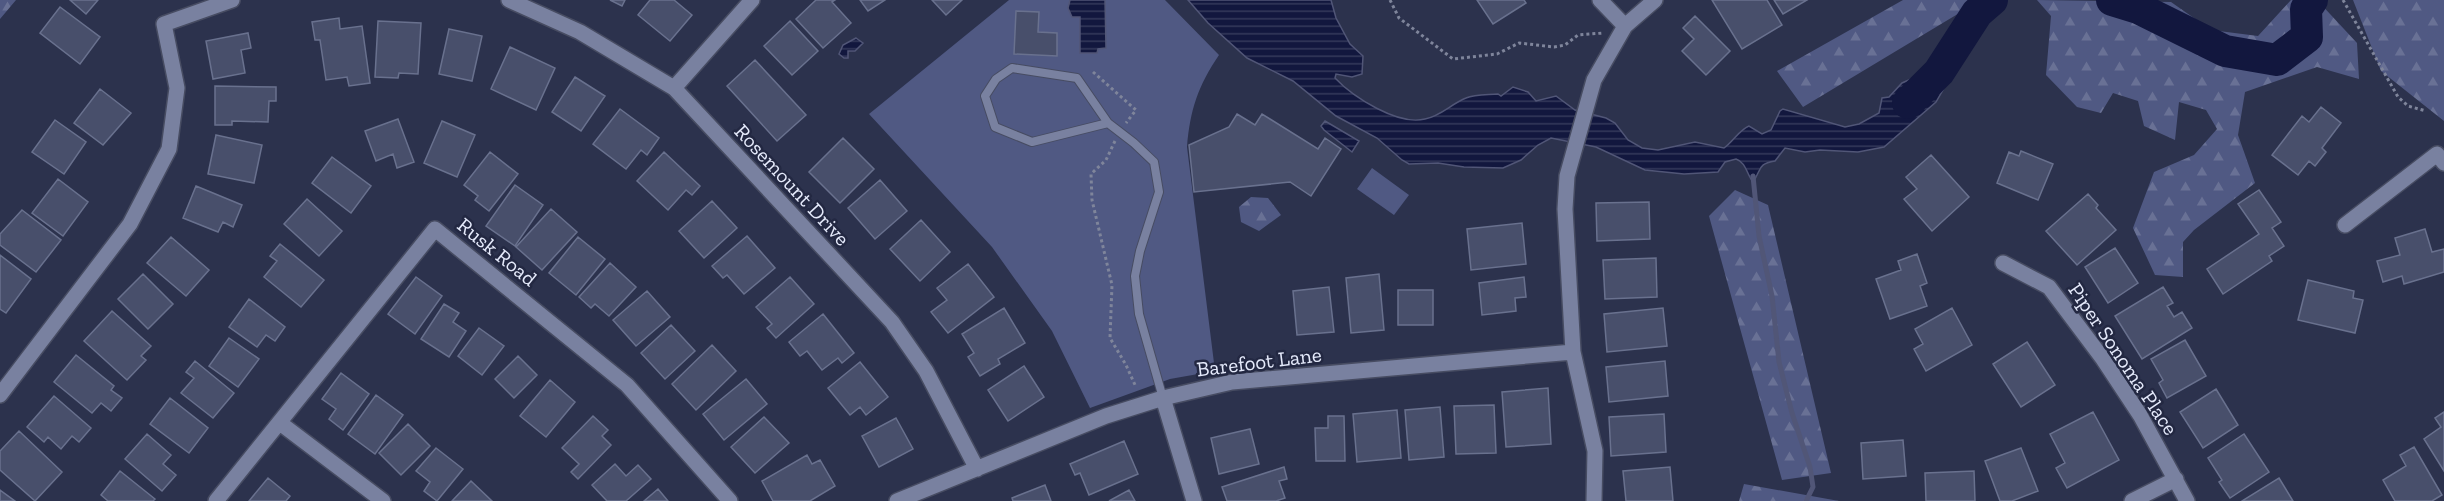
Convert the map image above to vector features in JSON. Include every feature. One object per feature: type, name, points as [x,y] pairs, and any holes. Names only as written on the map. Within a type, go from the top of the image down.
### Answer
[{"type":"street","points":[[0,395],[130,224],[169,149],[177,88],[164,24],[232,0]]},
{"type":"street","name":"Rosemount Drive","points":[[509,0],[580,32],[674,88],[892,322],[926,371],[977,469]]},
{"type":"street","points":[[674,88],[752,0]]},
{"type":"street","points":[[1600,0],[1624,29]]},
{"type":"street","points":[[1594,501],[1594,451],[1573,352],[1565,209],[1567,176],[1594,80],[1624,29],[1655,0]]},
{"type":"street","points":[[2345,225],[2437,154],[2444,163]]},
{"type":"street","name":"Rusk Road","points":[[216,501],[435,229],[627,385],[730,501]]},
{"type":"street","name":"Piper Sonoma Place","points":[[2003,263],[2049,287],[2121,387],[2187,501]]},
{"type":"street","name":"Barefoot Lane","points":[[897,501],[1106,416],[1162,398],[1232,382],[1573,352]]},
{"type":"street","points":[[1162,398],[1194,501]]},
{"type":"street","points":[[280,423],[383,501]]},
{"type":"street","points":[[2132,501],[2176,479]]},
{"type":"lane","points":[[1108,123],[1032,142],[995,128],[985,96],[996,79],[1012,68],[1077,78],[1108,123],[1154,162],[1159,192],[1140,250],[1135,276],[1139,314],[1162,398]]},
{"type":"path","points":[[1390,0],[1399,18],[1454,59],[1497,54],[1519,43],[1554,47],[1565,45],[1578,35],[1624,29]]},
{"type":"path","points":[[2343,0],[2398,97],[2408,106],[2426,111]]},
{"type":"path","points":[[1093,72],[1136,110],[1106,160],[1091,174],[1092,200],[1112,285],[1110,338],[1136,387]]},
{"type":"green space","points":[[0,0],[16,0],[0,19]]},
{"type":"green space","points":[[1009,0],[1165,0],[1219,55],[1196,99],[1190,121],[1187,147],[1215,371],[1170,379],[1090,408],[1052,331],[992,247],[869,114]]},
{"type":"green space","points":[[1903,0],[1981,0],[1803,107],[1777,71]]},
{"type":"green space","points":[[2037,0],[2171,2],[2211,30],[2258,36],[2291,0],[2317,0],[2357,43],[2359,79],[2317,67],[2245,92],[2238,135],[2255,183],[2194,230],[2183,242],[2183,277],[2155,275],[2133,228],[2154,172],[2194,155],[2217,129],[2206,110],[2179,102],[2175,140],[2144,126],[2138,101],[2113,93],[2101,113],[2077,107],[2046,75],[2051,16]]},
{"type":"green space","points":[[2353,0],[2444,0],[2444,121],[2381,71]]},
{"type":"green space","points":[[1372,168],[1409,195],[1394,215],[1357,189]]},
{"type":"green space","points":[[1735,190],[1768,205],[1831,473],[1782,480],[1709,216]]},
{"type":"green space","points":[[1251,197],[1268,198],[1281,215],[1259,231],[1241,222],[1239,207]]},
{"type":"green space","points":[[1744,484],[1839,501],[1739,501]]},
{"type":"shaded area","points":[[1070,0],[1105,0],[1106,48],[1098,49],[1097,53],[1080,53],[1080,17],[1072,17],[1068,8]]},
{"type":"shaded area","points":[[1188,0],[1331,0],[1336,18],[1350,44],[1363,56],[1362,74],[1352,77],[1336,74],[1335,78],[1364,101],[1389,114],[1414,120],[1425,119],[1441,113],[1466,98],[1498,94],[1501,96],[1513,87],[1528,92],[1536,101],[1556,96],[1575,110],[1606,118],[1615,123],[1628,140],[1642,148],[1658,150],[1695,142],[1724,148],[1749,126],[1762,134],[1771,130],[1783,109],[1845,127],[1859,124],[1879,113],[1882,98],[1889,97],[1902,83],[1932,70],[1943,75],[1944,88],[1936,102],[1884,147],[1858,152],[1820,150],[1805,152],[1785,148],[1775,161],[1761,168],[1753,182],[1744,166],[1736,159],[1725,162],[1718,172],[1684,174],[1645,170],[1596,147],[1551,138],[1538,145],[1521,160],[1503,168],[1464,167],[1438,163],[1409,164],[1377,138],[1336,116],[1293,81],[1247,58],[1208,23]]},
{"type":"shaded area","points":[[856,38],[863,43],[855,51],[848,51],[848,58],[839,54],[843,45]]},
{"type":"shaded area","points":[[1325,121],[1359,141],[1352,152],[1324,130],[1321,126]]},
{"type":"building","points":[[70,0],[98,0],[86,14]]},
{"type":"building","points":[[610,0],[625,0],[622,6]]},
{"type":"building","points":[[650,0],[674,0],[692,15],[670,41],[638,15]]},
{"type":"building","points":[[816,0],[835,0],[832,2],[851,23],[823,48],[796,19]]},
{"type":"building","points":[[860,0],[885,0],[868,11]]},
{"type":"building","points":[[932,0],[962,0],[946,15]]},
{"type":"building","points":[[1477,0],[1524,0],[1526,3],[1493,24]]},
{"type":"building","points":[[1712,0],[1767,0],[1782,25],[1742,49]]},
{"type":"building","points":[[1774,0],[1807,0],[1783,14]]},
{"type":"building","points":[[60,7],[100,37],[80,64],[40,33]]},
{"type":"building","points":[[1016,11],[1039,12],[1038,32],[1057,33],[1057,56],[1014,54]]},
{"type":"building","points":[[1695,16],[1730,51],[1706,75],[1682,51],[1694,39],[1683,28]]},
{"type":"building","points":[[339,18],[340,29],[362,26],[370,83],[349,86],[347,77],[326,80],[320,40],[315,40],[312,22]]},
{"type":"building","points":[[378,21],[421,23],[418,74],[399,73],[398,78],[375,77]]},
{"type":"building","points":[[790,21],[818,51],[792,75],[764,46]]},
{"type":"building","points":[[449,29],[482,36],[472,81],[439,74]]},
{"type":"building","points":[[248,33],[251,48],[241,50],[245,73],[213,79],[206,41]]},
{"type":"building","points":[[510,47],[555,68],[536,110],[491,89]]},
{"type":"building","points":[[755,60],[806,115],[777,141],[727,86]]},
{"type":"building","points":[[575,77],[605,96],[581,131],[552,112]]},
{"type":"building","points":[[215,86],[276,87],[276,101],[269,101],[268,122],[232,121],[232,125],[215,125]]},
{"type":"building","points":[[100,89],[131,113],[103,145],[74,123]]},
{"type":"building","points":[[2321,107],[2341,123],[2322,148],[2326,152],[2315,166],[2309,161],[2298,175],[2272,155],[2302,116],[2309,122]]},
{"type":"building","points":[[620,109],[659,138],[647,155],[641,150],[626,169],[593,144]]},
{"type":"building","points":[[1237,114],[1255,125],[1262,114],[1318,149],[1325,138],[1341,149],[1311,196],[1290,182],[1194,192],[1189,145],[1229,127]]},
{"type":"building","points":[[398,119],[414,162],[397,168],[393,154],[376,161],[365,131]]},
{"type":"building","points":[[55,120],[86,142],[64,174],[32,152]]},
{"type":"building","points":[[442,121],[475,135],[457,177],[424,163]]},
{"type":"building","points":[[216,135],[262,145],[254,183],[208,174]]},
{"type":"building","points":[[843,138],[874,169],[840,203],[809,172]]},
{"type":"building","points":[[2021,151],[2053,164],[2038,200],[1997,183],[2009,152],[2019,156]]},
{"type":"building","points":[[490,152],[518,174],[489,211],[475,200],[478,196],[464,185]]},
{"type":"building","points":[[664,152],[700,186],[692,195],[686,190],[668,210],[637,181]]},
{"type":"building","points":[[1931,155],[1969,197],[1932,231],[1904,199],[1917,189],[1906,177]]},
{"type":"building","points":[[332,157],[371,186],[351,213],[312,183]]},
{"type":"building","points":[[58,179],[88,202],[63,236],[32,213]]},
{"type":"building","points":[[880,180],[907,211],[875,239],[848,208]]},
{"type":"building","points":[[515,185],[543,205],[515,246],[486,226]]},
{"type":"building","points":[[196,186],[242,205],[233,227],[223,222],[218,232],[183,218]]},
{"type":"building","points":[[2259,190],[2281,222],[2272,228],[2284,246],[2269,256],[2272,261],[2223,294],[2207,269],[2259,234],[2238,204]]},
{"type":"building","points":[[2088,194],[2098,205],[2096,208],[2116,230],[2077,265],[2046,231]]},
{"type":"building","points":[[307,199],[342,231],[319,256],[284,224]]},
{"type":"building","points":[[712,201],[737,228],[704,258],[679,231]]},
{"type":"building","points":[[1649,202],[1650,239],[1597,241],[1596,203]]},
{"type":"building","points":[[551,209],[577,232],[542,270],[516,247]]},
{"type":"building","points":[[22,210],[61,240],[36,272],[0,245],[0,234]]},
{"type":"building","points":[[921,220],[950,252],[920,281],[890,249]]},
{"type":"building","points":[[1522,223],[1526,264],[1471,270],[1467,229]]},
{"type":"building","points":[[2425,229],[2432,252],[2444,249],[2444,272],[2404,284],[2402,276],[2383,282],[2377,261],[2400,255],[2395,238]]},
{"type":"building","points":[[747,236],[775,268],[744,294],[727,275],[723,278],[712,266]]},
{"type":"building","points":[[171,237],[209,270],[186,296],[147,263]]},
{"type":"building","points":[[578,237],[605,259],[576,295],[549,273]]},
{"type":"building","points":[[280,244],[324,280],[301,307],[264,277],[277,261],[270,256]]},
{"type":"building","points":[[2115,248],[2138,283],[2108,303],[2085,267]]},
{"type":"building","points":[[1917,254],[1927,283],[1920,286],[1927,306],[1890,319],[1876,279],[1901,270],[1898,261]]},
{"type":"building","points":[[0,255],[31,279],[6,313],[0,309]]},
{"type":"building","points":[[1656,258],[1657,297],[1605,299],[1603,260]]},
{"type":"building","points":[[610,263],[636,287],[609,316],[595,304],[591,308],[579,297]]},
{"type":"building","points":[[968,264],[994,297],[948,333],[931,312],[947,300],[937,288]]},
{"type":"building","points":[[143,274],[173,304],[148,329],[118,299]]},
{"type":"building","points":[[1379,274],[1384,330],[1351,333],[1346,278]]},
{"type":"building","points":[[416,277],[442,296],[415,334],[388,314]]},
{"type":"building","points":[[790,277],[814,304],[776,338],[767,328],[772,324],[756,307]]},
{"type":"building","points":[[1524,277],[1526,297],[1515,298],[1516,311],[1482,315],[1479,283]]},
{"type":"building","points":[[2308,280],[2354,291],[2353,298],[2363,300],[2355,333],[2298,320]]},
{"type":"building","points":[[1329,287],[1334,332],[1297,335],[1293,291]]},
{"type":"building","points":[[2163,287],[2173,303],[2167,306],[2174,317],[2182,312],[2192,328],[2142,359],[2115,316]]},
{"type":"building","points":[[1398,290],[1433,290],[1433,325],[1398,325]]},
{"type":"building","points":[[647,291],[670,317],[636,346],[613,320]]},
{"type":"building","points":[[249,299],[285,327],[275,341],[266,335],[257,347],[229,327]]},
{"type":"building","points":[[444,304],[459,313],[453,322],[466,331],[449,357],[421,339]]},
{"type":"building","points":[[1004,308],[1025,343],[998,359],[1000,364],[980,376],[968,357],[974,353],[962,334]]},
{"type":"building","points":[[1663,308],[1667,346],[1607,352],[1604,314]]},
{"type":"building","points":[[1952,308],[1972,345],[1926,371],[1914,349],[1923,344],[1915,329]]},
{"type":"building","points":[[112,311],[151,346],[141,356],[146,360],[127,380],[84,341]]},
{"type":"building","points":[[823,314],[854,353],[842,363],[838,358],[822,370],[807,351],[800,356],[789,342]]},
{"type":"building","points":[[671,325],[695,351],[665,379],[641,353]]},
{"type":"building","points":[[479,328],[504,346],[482,375],[458,356]]},
{"type":"building","points":[[229,338],[259,359],[238,387],[209,366]]},
{"type":"building","points":[[2185,340],[2206,376],[2167,398],[2159,383],[2163,380],[2151,359]]},
{"type":"building","points":[[2027,342],[2055,385],[2021,407],[1993,364]]},
{"type":"building","points":[[712,345],[736,371],[696,410],[672,384]]},
{"type":"building","points":[[76,355],[114,386],[111,390],[122,398],[111,411],[101,403],[92,413],[54,382]]},
{"type":"building","points":[[518,356],[537,375],[514,398],[495,379]]},
{"type":"building","points":[[195,361],[234,393],[213,418],[181,393],[194,378],[186,372]]},
{"type":"building","points":[[1665,361],[1668,396],[1609,402],[1606,367]]},
{"type":"building","points":[[860,362],[888,397],[866,415],[860,407],[850,415],[828,388]]},
{"type":"building","points":[[1024,366],[1044,397],[1008,421],[988,390]]},
{"type":"building","points":[[341,373],[369,394],[343,430],[329,419],[336,409],[322,399]]},
{"type":"building","points":[[746,379],[767,404],[724,440],[703,414]]},
{"type":"building","points":[[550,380],[575,402],[546,437],[520,416]]},
{"type":"building","points":[[1548,388],[1551,444],[1506,447],[1502,392]]},
{"type":"building","points":[[2216,389],[2238,425],[2203,448],[2180,412]]},
{"type":"building","points":[[376,395],[403,415],[375,454],[348,434]]},
{"type":"building","points":[[54,396],[91,428],[79,442],[72,436],[61,449],[48,437],[44,442],[27,427]]},
{"type":"building","points":[[170,398],[208,428],[189,453],[150,424]]},
{"type":"building","points":[[1494,405],[1496,453],[1456,454],[1454,406]]},
{"type":"building","points":[[1440,407],[1444,457],[1409,460],[1405,410]]},
{"type":"building","points":[[1397,410],[1401,458],[1357,462],[1353,414]]},
{"type":"building","points":[[2093,412],[2119,460],[2067,488],[2056,468],[2065,463],[2050,434]]},
{"type":"building","points":[[2444,412],[2444,471],[2424,439],[2441,427],[2435,418]]},
{"type":"building","points":[[1664,414],[1666,452],[1611,456],[1609,417]]},
{"type":"building","points":[[593,416],[608,430],[602,436],[611,445],[578,479],[571,472],[579,464],[562,448]]},
{"type":"building","points":[[1328,416],[1344,416],[1345,461],[1316,461],[1315,428],[1328,428]]},
{"type":"building","points":[[764,417],[789,443],[755,473],[731,447]]},
{"type":"building","points":[[896,418],[913,449],[879,467],[862,436]]},
{"type":"building","points":[[408,424],[430,446],[401,475],[379,453]]},
{"type":"building","points":[[1250,429],[1259,464],[1219,474],[1211,438]]},
{"type":"building","points":[[19,431],[62,472],[35,501],[0,470],[0,451]]},
{"type":"building","points":[[147,434],[171,455],[163,464],[176,475],[162,491],[125,459]]},
{"type":"building","points":[[2244,434],[2269,472],[2230,498],[2219,482],[2222,480],[2208,458]]},
{"type":"building","points":[[1903,440],[1906,476],[1863,479],[1861,443]]},
{"type":"building","points":[[1124,441],[1138,474],[1089,495],[1080,473],[1075,475],[1070,464]]},
{"type":"building","points":[[2414,447],[2442,495],[2432,501],[2395,501],[2383,480],[2406,466],[2400,455]]},
{"type":"building","points":[[436,448],[463,469],[437,501],[424,491],[430,482],[416,471]]},
{"type":"building","points":[[2021,448],[2038,491],[2012,501],[2000,501],[1985,461]]},
{"type":"building","points":[[807,455],[812,464],[820,460],[835,486],[810,501],[773,501],[762,481]]},
{"type":"building","points":[[615,464],[626,476],[638,465],[651,479],[626,501],[607,501],[592,485]]},
{"type":"building","points":[[1284,467],[1287,479],[1279,481],[1285,498],[1276,501],[1227,501],[1222,487]]},
{"type":"building","points":[[1670,467],[1673,501],[1626,501],[1623,471]]},
{"type":"building","points":[[120,471],[155,499],[153,501],[108,501],[101,495]]},
{"type":"building","points":[[1974,471],[1975,501],[1926,501],[1925,473]]},
{"type":"building","points":[[268,478],[290,496],[286,501],[249,501]]},
{"type":"building","points":[[2279,478],[2293,501],[2242,501]]},
{"type":"building","points":[[471,481],[492,501],[452,501]]},
{"type":"building","points":[[1045,485],[1051,501],[1013,501],[1012,498]]},
{"type":"building","points":[[658,489],[668,501],[644,501]]},
{"type":"building","points":[[0,490],[15,501],[0,501]]},
{"type":"building","points":[[1129,490],[1135,501],[1109,501]]},
{"type":"waterway","points":[[1908,103],[1939,72],[1977,13],[1992,0]]},
{"type":"waterway","points":[[2112,0],[2138,8],[2225,51],[2277,60],[2307,37],[2306,9],[2312,0]]},
{"type":"waterway","points":[[1753,176],[1759,236],[1772,296],[1779,362],[1792,413],[1810,467],[1813,487],[1806,501]]}]
